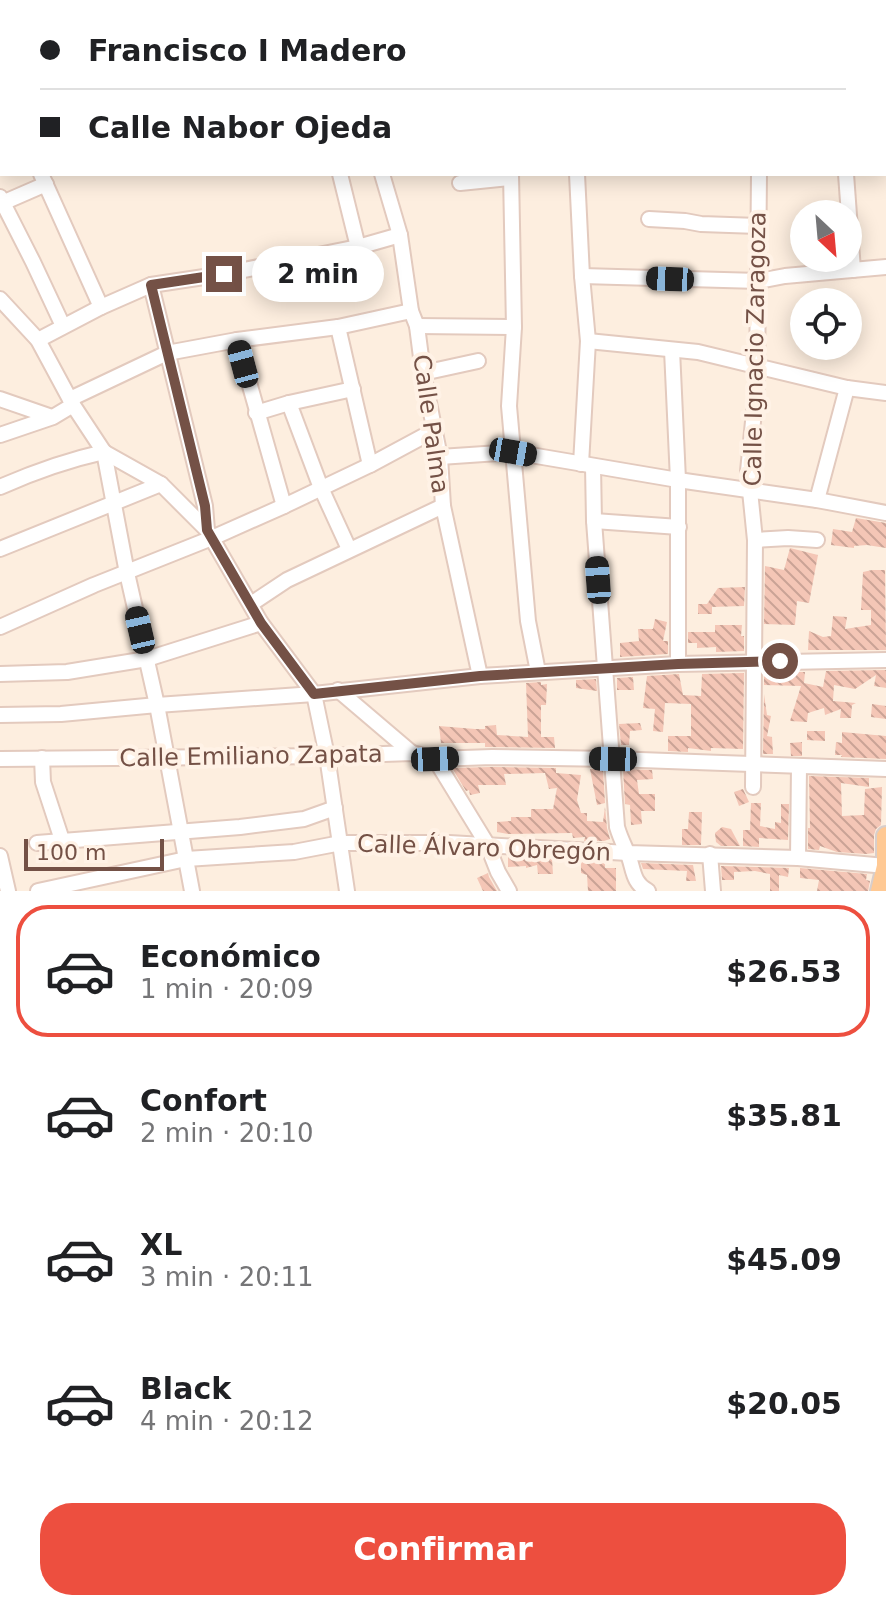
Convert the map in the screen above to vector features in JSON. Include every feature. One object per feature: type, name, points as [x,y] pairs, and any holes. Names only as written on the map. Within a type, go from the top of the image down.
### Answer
[{"type":"main road","points":[[880,891],[886,866],[886,836]]},
{"type":"street","points":[[340,176],[358,247]]},
{"type":"street","name":"Calle Palma","points":[[383,176],[400,235],[411,311],[417,326],[440,457],[443,506],[480,676]]},
{"type":"street","points":[[460,183],[510,176],[514,327],[509,406],[528,621],[538,672]]},
{"type":"street","points":[[577,176],[588,341],[587,465],[617,827],[636,882],[648,891]]},
{"type":"street","name":"Calle Ignacio Zaragoza","points":[[753,787],[755,540],[748,471],[757,382],[759,176]]},
{"type":"street","points":[[846,176],[848,200]]},
{"type":"street","points":[[63,326],[1,201],[43,179],[101,307]]},
{"type":"street","points":[[649,219],[758,226]]},
{"type":"street","points":[[38,340],[151,285],[224,274],[358,247],[400,235]]},
{"type":"street","points":[[862,269],[886,267]]},
{"type":"street","points":[[582,276],[759,281],[792,272]]},
{"type":"street","points":[[151,285],[205,506],[209,534]]},
{"type":"street","points":[[0,299],[38,340],[104,452],[192,891]]},
{"type":"street","points":[[0,435],[53,417],[72,402],[167,353],[338,327],[411,311]]},
{"type":"street","points":[[417,326],[514,327]]},
{"type":"street","points":[[338,327],[370,465]]},
{"type":"street","points":[[237,340],[284,506]]},
{"type":"street","points":[[588,341],[698,352],[847,388],[886,393]]},
{"type":"street","points":[[672,350],[679,527],[678,664]]},
{"type":"street","points":[[423,373],[478,361]]},
{"type":"street","points":[[817,500],[847,388]]},
{"type":"street","points":[[256,413],[353,389]]},
{"type":"street","points":[[0,399],[53,417]]},
{"type":"street","points":[[289,403],[321,488],[349,549]]},
{"type":"street","points":[[0,627],[209,534],[284,506],[435,430]]},
{"type":"street","points":[[0,487],[78,458],[104,452],[161,484],[209,534],[261,623],[314,694],[327,756],[347,891]]},
{"type":"street","points":[[440,457],[513,452],[886,513]]},
{"type":"street","points":[[0,549],[161,484]]},
{"type":"street","points":[[251,604],[287,580],[443,506]]},
{"type":"street","points":[[594,521],[679,527]]},
{"type":"street","points":[[755,540],[817,540]]},
{"type":"street","points":[[0,674],[67,672],[147,659],[261,623]]},
{"type":"street","points":[[0,715],[61,714],[314,694],[538,672],[678,664],[886,660]]},
{"type":"street","points":[[338,690],[412,753]]},
{"type":"street","name":"Calle Emiliano Zapata","points":[[0,759],[412,753],[435,759],[613,759],[886,769]]},
{"type":"street","points":[[42,758],[43,782],[62,840]]},
{"type":"street","points":[[435,759],[487,844],[509,891]]},
{"type":"street","points":[[798,858],[799,766]]},
{"type":"street","points":[[37,843],[240,827],[304,819],[335,808]]},
{"type":"street","name":"Calle Álvaro Obregón","points":[[38,891],[186,859],[294,852],[341,843],[487,844],[628,853],[798,858],[886,866]]},
{"type":"street","points":[[710,854],[713,891]]},
{"type":"street","points":[[0,856],[8,891]]},
{"type":"building","points":[[856,518],[886,523],[886,548],[831,545],[833,529],[852,532]]},
{"type":"building","points":[[790,548],[818,555],[809,603],[797,601],[795,625],[764,624],[765,566],[784,570]]},
{"type":"building","points":[[885,570],[886,650],[808,650],[809,631],[823,637],[831,636],[833,616],[847,617],[845,629],[871,625],[871,610],[861,610],[863,572]]},
{"type":"building","points":[[745,587],[744,606],[712,607],[712,614],[698,614],[698,604],[707,604],[718,588]]},
{"type":"building","points":[[655,619],[667,622],[663,641],[668,641],[668,654],[620,657],[620,643],[639,641],[638,629],[653,629]]},
{"type":"building","points":[[715,625],[742,625],[744,651],[716,652],[716,647],[697,648],[697,643],[688,643],[688,632],[715,632]]},
{"type":"building","points":[[886,670],[886,688],[874,686],[876,675],[855,689],[834,685],[833,701],[856,703],[852,705],[851,718],[840,718],[841,709],[825,715],[824,708],[808,713],[807,722],[790,721],[801,686],[764,685],[764,672],[805,672],[804,683],[823,687],[826,671]]},
{"type":"building","points":[[744,673],[743,749],[711,748],[711,751],[688,748],[688,752],[668,751],[668,736],[691,736],[691,704],[665,703],[663,732],[653,731],[655,709],[643,708],[647,676],[679,674],[683,695],[701,696],[702,674]]},
{"type":"building","points":[[633,677],[634,690],[617,690],[617,678]]},
{"type":"building","points":[[596,679],[597,691],[576,688],[576,680]]},
{"type":"building","points":[[541,682],[541,685],[547,684],[546,705],[541,705],[541,737],[554,737],[555,748],[441,743],[439,726],[485,729],[485,726],[496,725],[497,735],[528,737],[526,683]]},
{"type":"building","points":[[764,694],[767,715],[771,716],[767,736],[772,737],[773,754],[763,754]]},
{"type":"building","points":[[872,704],[886,706],[886,719],[871,717]]},
{"type":"building","points":[[640,723],[642,730],[630,731],[629,745],[621,745],[619,724]]},
{"type":"building","points":[[807,731],[825,731],[825,741],[807,740]]},
{"type":"building","points":[[842,732],[886,736],[886,759],[835,755],[836,742],[842,743]]},
{"type":"building","points":[[802,742],[802,756],[791,756],[790,743]]},
{"type":"building","points":[[452,768],[556,768],[556,773],[581,775],[577,800],[581,813],[587,813],[587,821],[603,822],[605,807],[610,839],[584,841],[585,837],[573,838],[572,833],[497,832],[497,822],[511,821],[511,817],[531,817],[531,809],[553,809],[557,788],[549,789],[545,773],[504,774],[506,785],[478,785],[480,793],[470,795]]},
{"type":"building","points":[[590,769],[603,769],[605,803],[597,805]]},
{"type":"building","points":[[623,769],[652,770],[653,779],[637,780],[639,794],[655,794],[655,811],[641,811],[642,824],[631,825],[630,805],[625,804]]},
{"type":"building","points":[[809,776],[869,778],[869,787],[841,783],[842,816],[864,815],[865,789],[882,787],[881,825],[874,835],[874,853],[837,852],[820,846],[819,850],[808,849]]},
{"type":"building","points":[[743,789],[749,802],[739,806],[734,792]]},
{"type":"building","points":[[751,803],[761,803],[760,826],[775,829],[775,822],[781,823],[781,804],[789,804],[788,840],[759,838],[759,847],[743,846],[743,830],[750,830]]},
{"type":"building","points":[[689,812],[702,812],[701,845],[682,845],[682,829],[688,829]]},
{"type":"building","points":[[722,827],[731,829],[740,846],[721,846],[716,842],[715,833]]},
{"type":"building","points":[[508,856],[552,859],[553,874],[538,874],[537,865],[508,867]]},
{"type":"building","points":[[581,860],[605,862],[605,868],[616,868],[616,891],[588,891],[587,875],[581,873]]},
{"type":"building","points":[[641,863],[693,865],[696,881],[686,881],[687,871],[643,869]]},
{"type":"building","points":[[721,866],[789,868],[788,877],[779,875],[779,891],[770,891],[770,874],[734,872],[734,880],[722,880]]},
{"type":"building","points":[[800,868],[867,874],[866,880],[870,881],[868,891],[817,891],[819,880],[800,878]]},
{"type":"building","points":[[488,873],[497,891],[483,891],[477,878]]},
{"type":"route","points":[[224,274],[151,285],[205,506],[207,530],[261,623],[314,694],[480,676],[780,661]]}]
